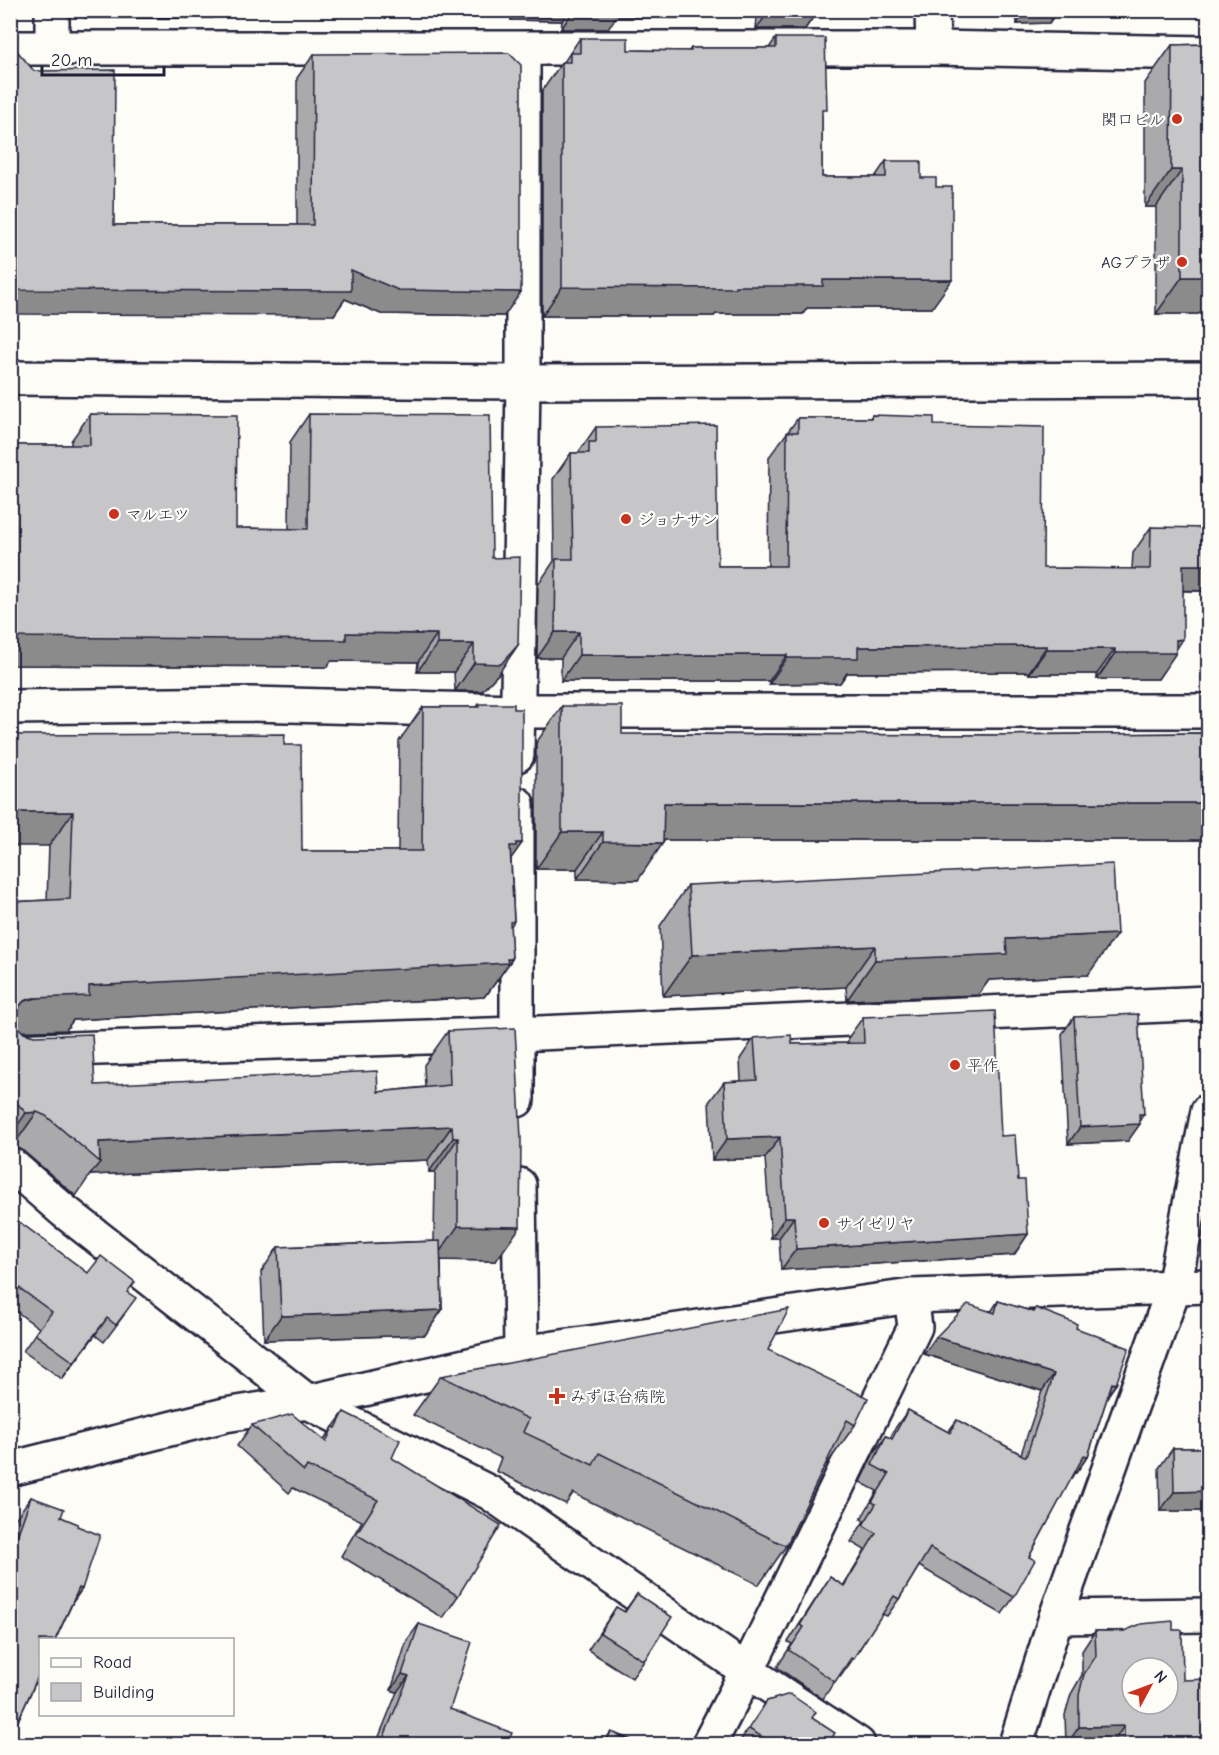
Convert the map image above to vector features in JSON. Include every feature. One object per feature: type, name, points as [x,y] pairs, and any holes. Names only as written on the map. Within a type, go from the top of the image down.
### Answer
[{"type":"street","points":[[52,10],[52,48]]},
{"type":"street","points":[[932,10],[933,48]]},
{"type":"street","points":[[10,48],[933,48],[1209,53]]},
{"type":"street","points":[[521,1353],[517,1034],[517,711],[523,382],[523,49]]},
{"type":"street","points":[[10,378],[523,382],[1209,379]]},
{"type":"street","points":[[10,707],[251,704],[517,711],[1209,711]]},
{"type":"street","points":[[10,1051],[517,1034],[1209,1003]]},
{"type":"street","points":[[1016,1744],[1056,1617],[1174,1287],[1209,1111]]},
{"type":"street","points":[[10,1164],[64,1211],[308,1402],[490,1493],[747,1671],[858,1744]]},
{"type":"street","points":[[10,1469],[225,1415],[308,1402],[521,1353],[911,1296],[1209,1286]]},
{"type":"street","points":[[709,1744],[915,1327],[911,1296]]},
{"type":"street","points":[[1056,1617],[1209,1615]]},
{"type":"building","points":[[580,38],[628,38],[628,50],[691,51],[691,48],[776,48],[776,38],[825,38],[827,110],[822,110],[822,177],[886,177],[886,161],[921,161],[921,178],[936,178],[936,187],[952,187],[952,280],[823,280],[823,286],[735,286],[735,288],[562,287],[562,62],[570,62],[570,53],[580,53]]},
{"type":"building","points":[[1209,44],[1209,277],[1182,277],[1182,170],[1171,170],[1172,45]]},
{"type":"building","points":[[13,46],[34,71],[115,70],[114,225],[313,225],[314,54],[509,53],[521,65],[521,292],[398,290],[351,270],[351,291],[10,290],[10,49]]},
{"type":"building","points":[[90,414],[237,415],[236,528],[308,529],[309,414],[490,415],[492,558],[520,557],[518,645],[501,664],[474,663],[474,644],[437,644],[437,634],[346,633],[346,640],[10,637],[10,445],[90,445]]},
{"type":"building","points":[[872,415],[934,417],[934,425],[1044,427],[1043,568],[1150,569],[1151,527],[1209,528],[1209,565],[1183,565],[1183,639],[1176,640],[1176,653],[1115,653],[1115,649],[1047,649],[1047,646],[858,647],[858,658],[787,658],[787,655],[579,655],[579,632],[555,632],[556,559],[573,559],[571,453],[589,453],[589,442],[596,442],[596,427],[716,425],[718,566],[786,566],[787,432],[798,432],[798,418],[871,418]]},
{"type":"building","points":[[479,704],[514,704],[514,709],[522,709],[522,843],[510,846],[514,921],[510,922],[512,959],[507,959],[508,963],[89,986],[89,996],[33,998],[24,1001],[15,1017],[18,1027],[24,1033],[34,1036],[92,1034],[95,1085],[377,1071],[378,1092],[450,1085],[448,1031],[515,1028],[521,1138],[520,1227],[458,1226],[458,1138],[453,1138],[452,1126],[99,1142],[100,1162],[46,1116],[37,1112],[26,1113],[10,1095],[10,902],[70,899],[73,812],[10,812],[10,735],[285,734],[284,745],[301,745],[302,851],[422,851],[423,707],[479,707]]},
{"type":"building","points":[[562,706],[622,706],[622,734],[1209,733],[1209,803],[664,803],[663,843],[603,842],[603,832],[562,832]]},
{"type":"building","points":[[1113,864],[1117,934],[1006,939],[1007,954],[875,960],[875,946],[692,955],[688,885]]},
{"type":"building","points":[[995,1011],[1001,1136],[1015,1135],[1018,1180],[1025,1180],[1028,1234],[796,1249],[794,1217],[785,1217],[780,1137],[727,1139],[724,1082],[757,1080],[754,1038],[791,1035],[792,1044],[864,1043],[863,1017]]},
{"type":"building","points":[[1138,1014],[1144,1114],[1139,1114],[1140,1124],[1080,1127],[1074,1017]]},
{"type":"building","points":[[10,1215],[88,1273],[101,1256],[135,1282],[127,1292],[136,1298],[116,1325],[107,1318],[74,1362],[35,1334],[52,1312],[10,1281]]},
{"type":"building","points":[[440,1241],[442,1310],[281,1316],[278,1247]]},
{"type":"building","points":[[998,1301],[1034,1312],[1036,1308],[1077,1324],[1076,1328],[1129,1348],[1116,1384],[1112,1383],[1088,1456],[1084,1455],[1029,1557],[1035,1560],[1014,1597],[930,1548],[899,1599],[894,1596],[853,1659],[851,1658],[835,1682],[789,1650],[804,1627],[800,1625],[830,1577],[844,1586],[876,1533],[863,1525],[876,1504],[872,1502],[889,1474],[872,1465],[886,1436],[892,1439],[908,1410],[950,1433],[957,1420],[1026,1457],[1054,1374],[936,1337],[968,1304],[995,1313]]},
{"type":"building","points":[[789,1309],[768,1350],[868,1398],[855,1425],[847,1420],[786,1546],[599,1453],[593,1465],[523,1432],[529,1419],[441,1376]]},
{"type":"building","points":[[344,1412],[400,1440],[392,1458],[501,1525],[458,1596],[356,1534],[378,1500],[307,1466],[304,1471],[252,1425],[292,1414],[326,1442]]},
{"type":"building","points":[[1173,1448],[1209,1448],[1209,1491],[1174,1492]]},
{"type":"building","points":[[31,1497],[64,1509],[61,1517],[100,1535],[82,1589],[79,1588],[56,1638],[39,1638],[39,1674],[10,1738],[10,1556]]},
{"type":"building","points":[[637,1594],[672,1617],[644,1661],[600,1633],[616,1607],[625,1612]]},
{"type":"building","points":[[1173,1621],[1173,1630],[1182,1630],[1183,1680],[1209,1679],[1209,1744],[1124,1744],[1124,1726],[1079,1727],[1079,1695],[1084,1674],[1096,1656],[1095,1631],[1124,1631],[1141,1624]]},
{"type":"building","points":[[419,1624],[472,1642],[450,1709],[512,1733],[507,1744],[381,1744],[409,1676],[402,1674]]},
{"type":"building","points":[[790,1694],[816,1712],[812,1718],[835,1733],[828,1744],[774,1744],[749,1729],[767,1701]]},
{"type":"building","points":[[611,1732],[641,1744],[605,1744]]},
{"type":"place","name":"関口ビル","points":[[1177,119]]},
{"type":"place","name":"AGプラザ","points":[[1182,262]]},
{"type":"place","name":"マルエツ","points":[[114,514]]},
{"type":"place","name":"ジョナサン","points":[[626,519]]},
{"type":"place","name":"平作","points":[[955,1065]]},
{"type":"place","name":"サイゼリヤ","points":[[824,1223]]},
{"type":"place","name":"みずほ台病院","points":[[557,1396]]}]
